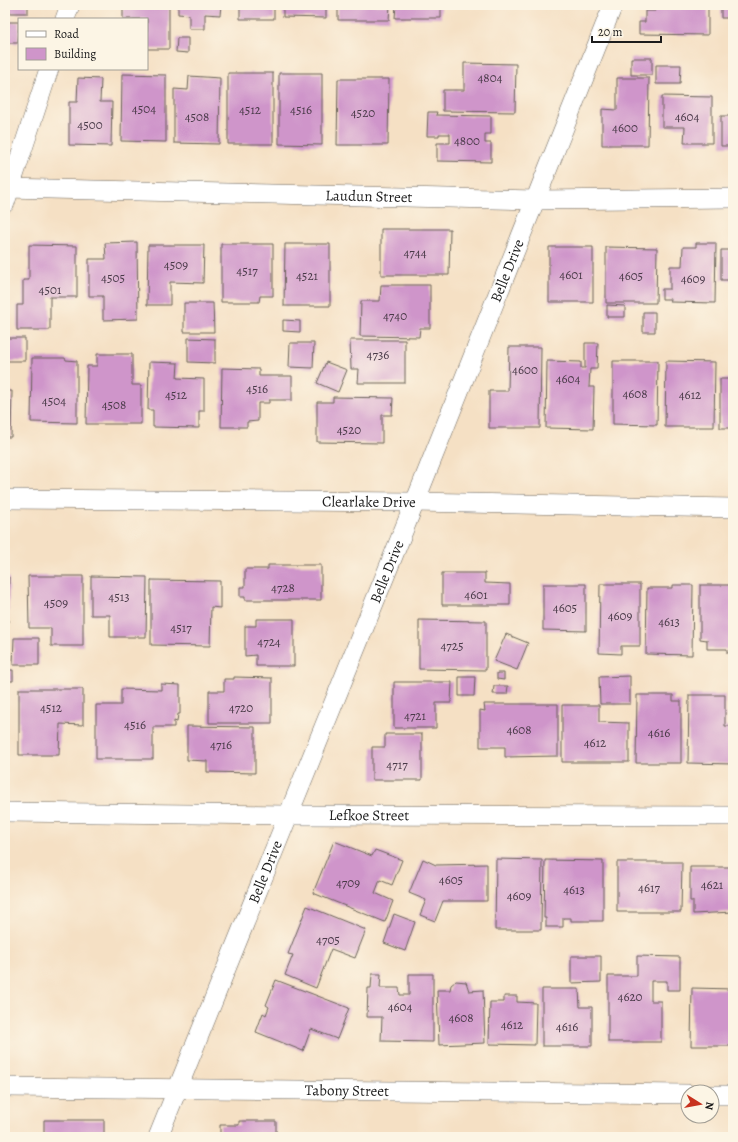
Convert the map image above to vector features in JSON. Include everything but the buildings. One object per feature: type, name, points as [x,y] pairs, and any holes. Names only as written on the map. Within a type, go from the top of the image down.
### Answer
[{"type":"street","points":[[65,18],[70,5]]},
{"type":"street","name":"Belle Drive","points":[[158,1137],[614,5]]},
{"type":"street","points":[[7,193],[49,70]]},
{"type":"street","name":"Laudun Street","points":[[7,193],[536,200],[733,198]]},
{"type":"street","name":"Clearlake Drive","points":[[5,499],[415,502],[733,508]]},
{"type":"street","name":"Lefkoe Street","points":[[5,812],[288,815],[733,816]]},
{"type":"street","name":"Tabony Street","points":[[5,1087],[680,1094]]},
{"type":"street","points":[[720,1095],[733,1095]]}]
